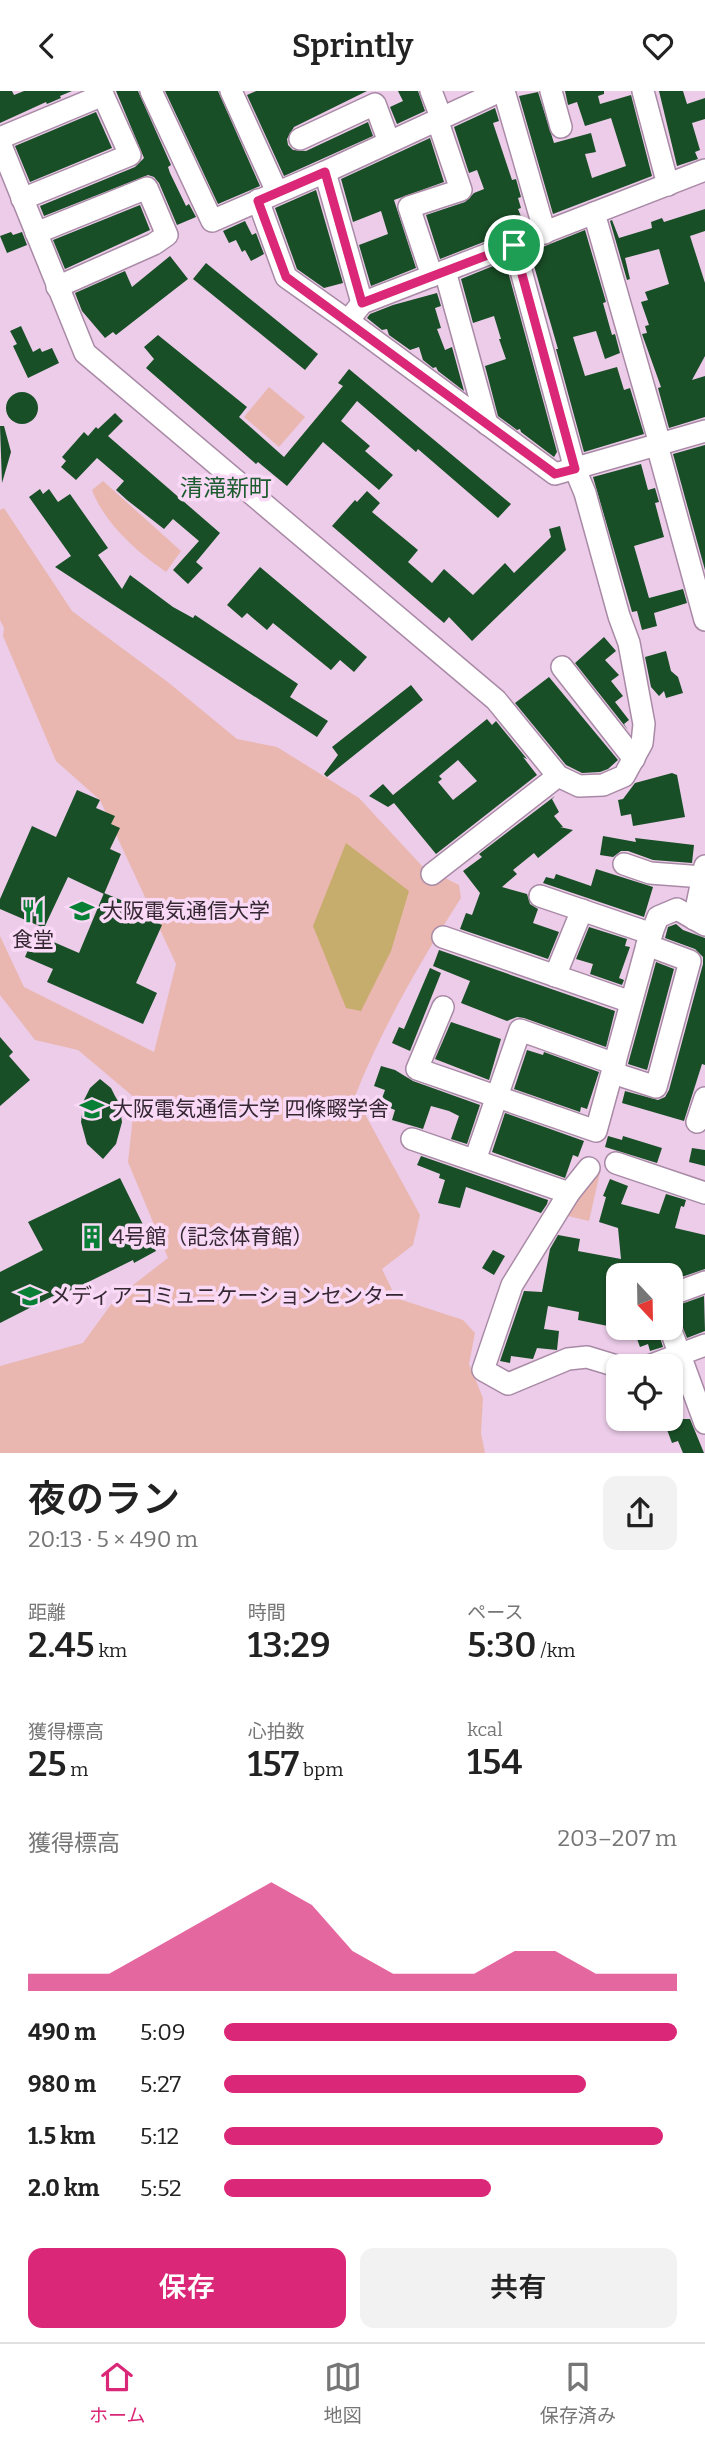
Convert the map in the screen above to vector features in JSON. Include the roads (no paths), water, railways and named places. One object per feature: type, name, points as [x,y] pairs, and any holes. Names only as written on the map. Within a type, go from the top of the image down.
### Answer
[{"type":"street","points":[[151,91],[212,221],[502,91],[545,233]]},
{"type":"street","points":[[231,91],[268,196],[286,277],[555,474],[705,431]]},
{"type":"street","points":[[431,91],[461,190],[409,207],[438,274],[486,424]]},
{"type":"street","points":[[551,91],[561,127]]},
{"type":"street","points":[[643,91],[668,185]]},
{"type":"street","points":[[22,199],[130,155],[103,95],[0,141],[22,199],[57,287],[85,353],[496,700],[558,776],[579,786],[603,785],[624,776],[642,743],[644,724],[629,643],[585,492],[575,469],[514,245]]},
{"type":"street","points":[[300,139],[375,104],[389,142]]},
{"type":"street","points":[[325,172],[362,303]]},
{"type":"street","points":[[348,321],[362,303],[668,185],[704,175]]},
{"type":"street","points":[[36,233],[147,188],[167,235],[154,244],[57,287]]},
{"type":"street","points":[[594,213],[705,620]]},
{"type":"street","points":[[562,667],[634,759]]},
{"type":"street","points":[[432,874],[558,776]]},
{"type":"street","points":[[443,1007],[417,1069],[596,1131],[649,939],[658,917],[677,909],[700,922],[704,871],[650,873],[624,864]]},
{"type":"street","points":[[475,1160],[520,1030],[656,1087],[691,961],[649,939],[582,910],[540,896]]},
{"type":"street","points":[[555,976],[582,910]]},
{"type":"street","points":[[443,937],[631,1002]]},
{"type":"street","points":[[697,1122],[705,1098]]},
{"type":"street","points":[[412,1139],[569,1193]]},
{"type":"street","points":[[616,1163],[705,1193]]},
{"type":"street","points":[[589,1168],[569,1193],[512,1285],[483,1370],[508,1384],[568,1359],[587,1357],[606,1363]]},
{"type":"street","points":[[683,1290],[705,1282]]},
{"type":"street","points":[[674,1341],[679,1354],[705,1345]]},
{"type":"street","points":[[683,1365],[705,1423]]},
{"type":"place","name":"食堂","points":[[33,911]]},
{"type":"place","name":"大阪電気通信大学","points":[[82,911]]},
{"type":"place","name":"大阪電気通信大学 四條畷学舎","points":[[92,1109]]},
{"type":"place","name":"4号館（記念体育館）","points":[[92,1237]]},
{"type":"place","name":"メディアコミュニケーションセンター","points":[[30,1296]]},
{"type":"district","name":"清滝新町","points":[[226,488]]}]
